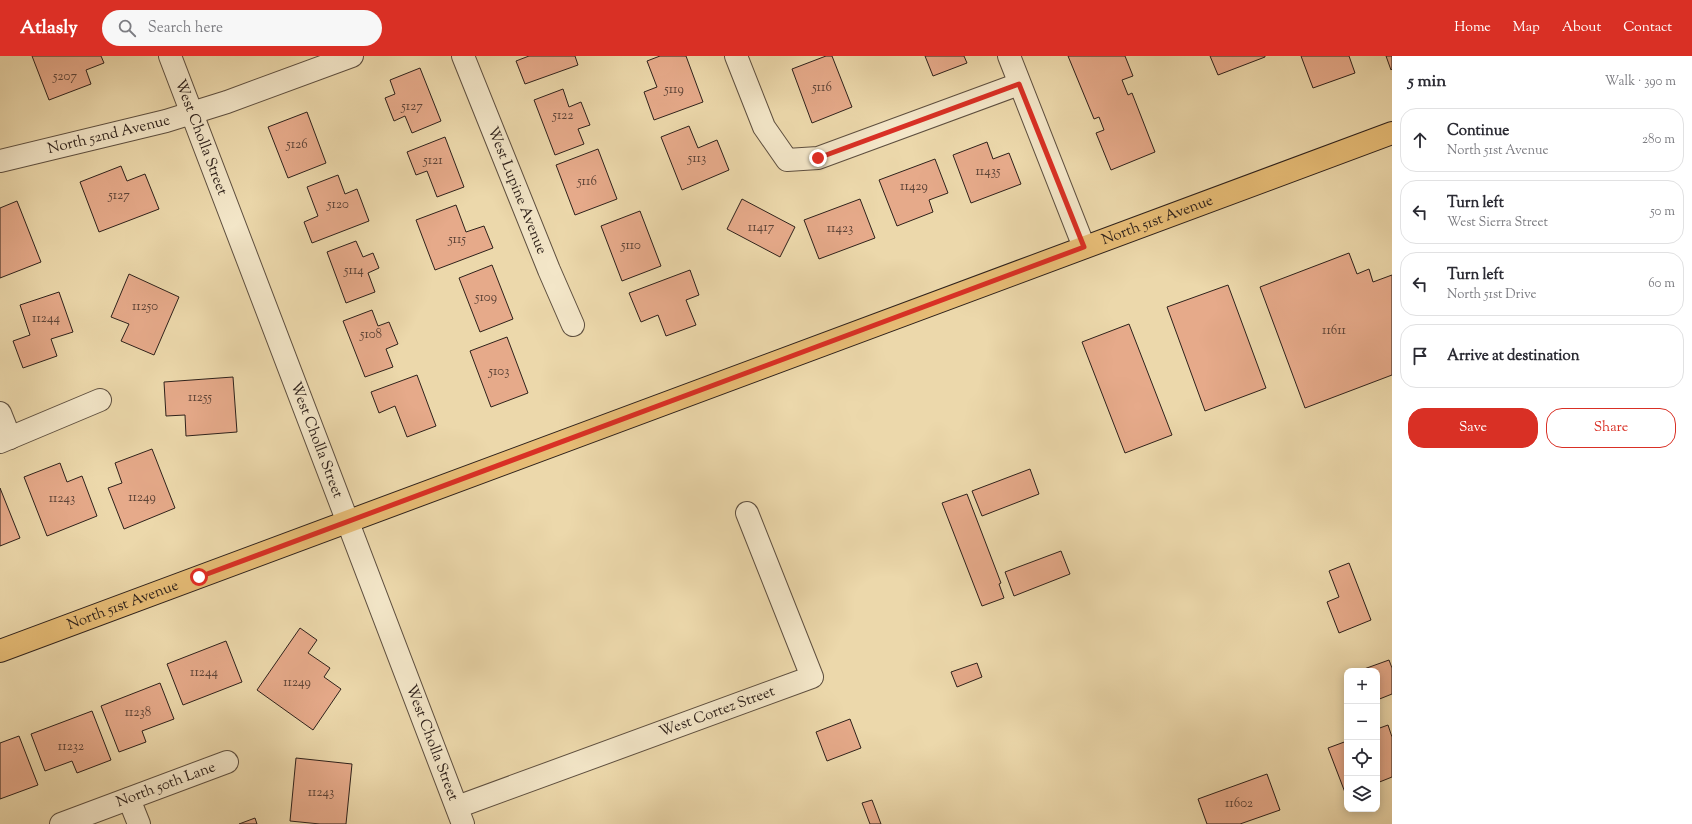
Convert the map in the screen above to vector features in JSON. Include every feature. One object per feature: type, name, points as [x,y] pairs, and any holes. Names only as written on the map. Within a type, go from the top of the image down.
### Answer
[{"type":"main road","name":"North 51st Avenue","points":[[0,651],[1392,133]]},
{"type":"street","name":"West Cholla Street","points":[[170,56],[460,815]]},
{"type":"street","name":"North 52nd Avenue","points":[[0,161],[166,121],[227,102],[352,56]]},
{"type":"street","name":"West Lupine Avenue","points":[[463,56],[549,270],[573,325]]},
{"type":"street","points":[[736,56],[764,127],[787,160],[818,158],[1019,84]]},
{"type":"street","points":[[1009,56],[1084,247]]},
{"type":"street","points":[[0,413],[5,440],[100,400]]},
{"type":"street","name":"West Cortez Street","points":[[460,815],[812,677],[748,512]]},
{"type":"street","name":"North 50th Lane","points":[[61,824],[227,762]]},
{"type":"street","points":[[129,798],[139,824]]},
{"type":"building","points":[[32,56],[101,56],[104,63],[86,70],[91,84],[49,100]]},
{"type":"building","points":[[529,56],[575,56],[578,65],[525,84],[516,61]]},
{"type":"building","points":[[660,56],[686,56],[703,102],[654,120],[644,92],[657,87],[647,61]]},
{"type":"building","points":[[826,56],[832,56],[852,107],[812,123],[792,69]]},
{"type":"building","points":[[925,56],[964,56],[967,63],[933,76]]},
{"type":"building","points":[[1068,56],[1125,56],[1133,76],[1122,80],[1128,95],[1132,93],[1155,152],[1111,170],[1096,133],[1104,130],[1099,117],[1094,119]]},
{"type":"building","points":[[1210,56],[1265,56],[1265,57],[1218,75]]},
{"type":"building","points":[[1301,56],[1349,56],[1355,73],[1313,88]]},
{"type":"building","points":[[1386,56],[1392,56],[1391,70]]},
{"type":"building","points":[[420,68],[441,121],[412,133],[405,116],[394,121],[385,98],[395,94],[390,80]]},
{"type":"building","points":[[563,89],[569,107],[581,102],[590,125],[578,129],[584,144],[555,155],[534,100]]},
{"type":"building","points":[[307,112],[326,163],[288,178],[268,127]]},
{"type":"building","points":[[689,126],[698,148],[717,140],[729,170],[682,190],[661,137]]},
{"type":"building","points":[[445,137],[464,187],[437,197],[427,171],[416,175],[407,152]]},
{"type":"building","points":[[987,142],[993,159],[1009,153],[1021,184],[971,203],[953,155]]},
{"type":"building","points":[[598,149],[617,199],[575,215],[556,165]]},
{"type":"building","points":[[935,159],[948,193],[929,200],[933,212],[897,226],[879,180]]},
{"type":"building","points":[[121,166],[127,181],[145,174],[159,209],[99,232],[80,182]]},
{"type":"building","points":[[338,175],[345,194],[357,189],[369,221],[312,243],[304,222],[318,216],[307,187]]},
{"type":"building","points":[[742,199],[795,227],[780,257],[727,229]]},
{"type":"building","points":[[860,199],[875,238],[819,259],[804,220]]},
{"type":"building","points":[[17,201],[41,262],[0,278],[0,208]]},
{"type":"building","points":[[456,205],[466,232],[484,226],[493,248],[435,270],[416,220]]},
{"type":"building","points":[[640,211],[661,266],[622,281],[601,226]]},
{"type":"building","points":[[356,241],[363,257],[373,253],[379,268],[368,273],[375,292],[346,303],[327,252]]},
{"type":"building","points":[[1349,253],[1357,274],[1369,269],[1373,282],[1392,275],[1392,375],[1305,408],[1260,287]]},
{"type":"building","points":[[492,265],[513,319],[480,332],[459,278]]},
{"type":"building","points":[[690,270],[699,295],[686,300],[696,325],[666,336],[658,315],[641,322],[629,293]]},
{"type":"building","points":[[129,274],[179,297],[154,355],[121,341],[129,324],[111,317]]},
{"type":"building","points":[[1228,285],[1266,388],[1205,411],[1167,307]]},
{"type":"building","points":[[59,292],[73,332],[51,339],[57,356],[23,368],[13,341],[30,335],[20,305]]},
{"type":"building","points":[[372,310],[378,326],[389,322],[398,344],[386,349],[393,367],[365,377],[343,321]]},
{"type":"building","points":[[1129,324],[1172,435],[1125,453],[1082,342]]},
{"type":"building","points":[[507,337],[528,393],[491,407],[470,351]]},
{"type":"building","points":[[417,375],[436,426],[407,437],[395,406],[379,413],[371,392]]},
{"type":"building","points":[[233,377],[237,432],[186,436],[185,415],[166,416],[164,382]]},
{"type":"building","points":[[152,449],[175,508],[124,529],[108,488],[122,483],[115,463]]},
{"type":"building","points":[[60,463],[67,482],[82,476],[97,516],[47,536],[24,477]]},
{"type":"building","points":[[1030,469],[1039,494],[982,516],[972,491]]},
{"type":"building","points":[[0,488],[20,538],[0,546]]},
{"type":"building","points":[[967,494],[1001,583],[999,584],[1004,598],[982,606],[942,503]]},
{"type":"building","points":[[1061,551],[1070,574],[1014,596],[1005,572]]},
{"type":"building","points":[[1349,563],[1371,620],[1339,633],[1327,602],[1339,597],[1329,571]]},
{"type":"building","points":[[300,628],[317,640],[308,653],[330,668],[324,677],[341,689],[313,730],[257,690]]},
{"type":"building","points":[[226,641],[242,682],[183,705],[167,664]]},
{"type":"building","points":[[1389,660],[1392,668],[1392,694],[1380,699],[1380,668],[1367,668]]},
{"type":"building","points":[[977,663],[982,677],[957,687],[951,672]]},
{"type":"building","points":[[160,683],[174,719],[142,731],[146,742],[119,752],[101,706]]},
{"type":"building","points":[[92,711],[111,760],[77,773],[72,761],[45,771],[31,734]]},
{"type":"building","points":[[850,719],[861,748],[827,761],[816,732]]},
{"type":"building","points":[[1388,725],[1392,737],[1392,777],[1380,782],[1380,740],[1380,728]]},
{"type":"building","points":[[19,736],[38,785],[0,799],[0,743]]},
{"type":"building","points":[[1344,742],[1344,790],[1328,748]]},
{"type":"building","points":[[296,758],[352,764],[346,824],[320,824],[290,821]]},
{"type":"building","points":[[1267,774],[1280,810],[1240,824],[1207,824],[1198,799]]},
{"type":"building","points":[[872,800],[881,824],[870,824],[862,803]]},
{"type":"building","points":[[255,818],[257,824],[239,824]]},
{"type":"route","points":[[199,577],[1084,247],[1019,84],[818,158]]}]
